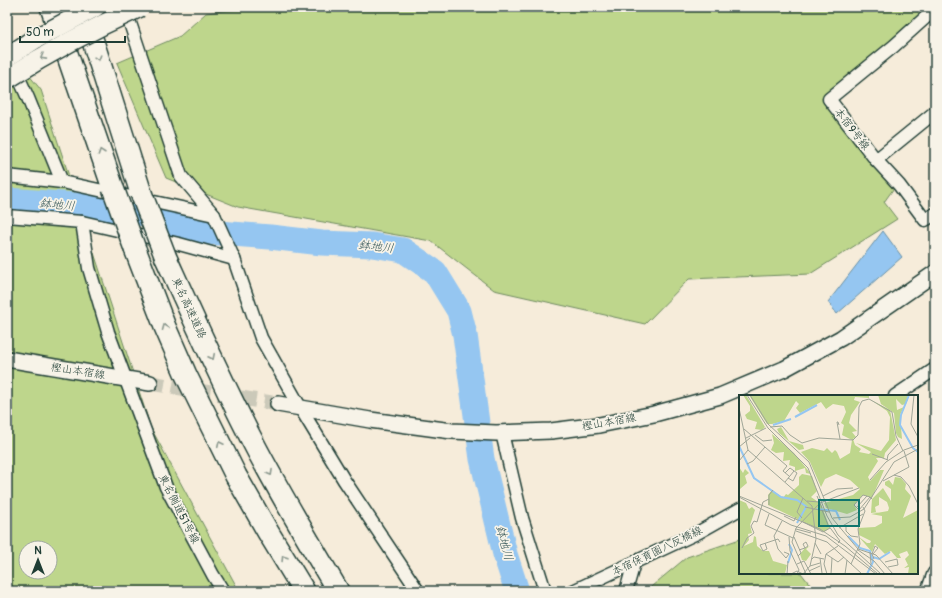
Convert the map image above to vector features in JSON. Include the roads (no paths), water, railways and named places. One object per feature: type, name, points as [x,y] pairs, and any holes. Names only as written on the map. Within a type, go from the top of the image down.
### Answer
[{"type":"highway","points":[[51,7],[113,188],[165,327],[189,382],[236,476],[304,591]]},
{"type":"highway","name":"東名高速道路","points":[[82,7],[141,193],[166,258],[254,444],[338,591]]},
{"type":"highway","points":[[7,57],[95,7]]},
{"type":"highway","points":[[7,79],[33,62],[104,23],[140,7]]},
{"type":"street","points":[[125,7],[181,176],[214,215],[234,259],[260,338],[300,408],[344,480],[418,591]]},
{"type":"street","name":"本宿9号線","points":[[935,9],[894,46],[829,99],[924,220],[935,214]]},
{"type":"street","points":[[7,52],[28,98],[62,182]]},
{"type":"street","points":[[876,160],[935,112]]},
{"type":"street","points":[[7,176],[62,182],[214,215]]},
{"type":"street","points":[[7,216],[82,222],[179,244],[234,259]]},
{"type":"street","name":"東名側道51号線","points":[[82,222],[89,268],[108,332],[124,378],[166,487],[223,591]]},
{"type":"street","name":"樫山本宿線","points":[[300,408],[370,420],[452,431],[499,433],[551,431],[599,425],[654,414],[720,396],[784,369],[841,338],[935,273]]},
{"type":"street","name":"樫山本宿線","points":[[7,359],[150,383]]},
{"type":"street","points":[[896,395],[935,369]]},
{"type":"street","points":[[278,404],[300,408]]},
{"type":"street","points":[[499,433],[522,518],[545,591]]},
{"type":"street","name":"本宿保育園八反橋線","points":[[573,591],[699,532],[739,510]]},
{"type":"street","points":[[626,591],[634,563]]},
{"type":"street","points":[[930,591],[935,574]]},
{"type":"water","points":[[883,231],[902,257],[837,314],[828,302]]},
{"type":"waterway","name":"鉢地川","points":[[7,200],[76,205],[138,212],[194,231],[322,243],[372,245],[403,250],[435,272],[459,311],[465,335],[482,459],[505,554],[517,591]]},
{"type":"tunnel","points":[[150,383],[278,404]]}]
